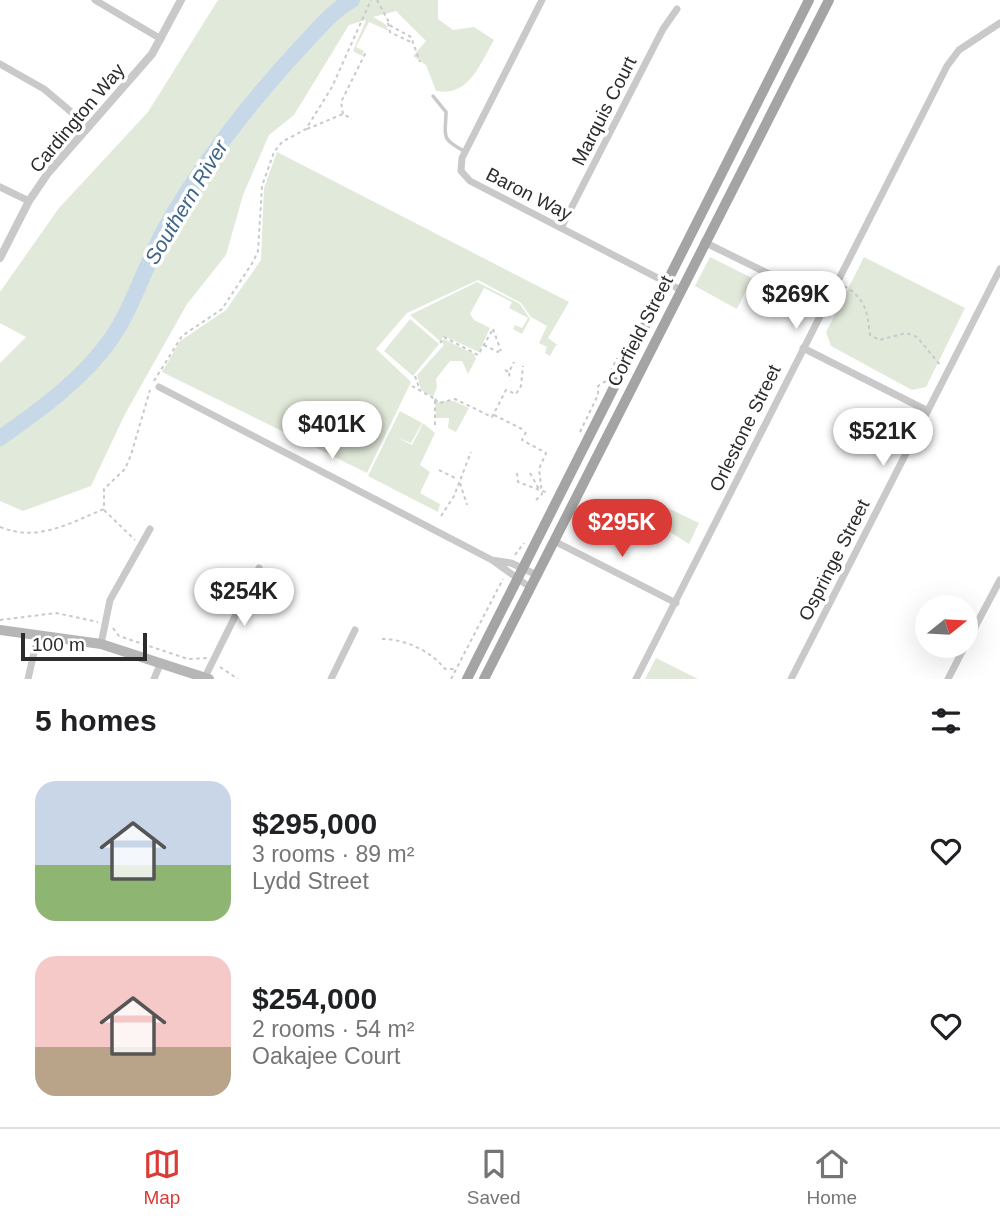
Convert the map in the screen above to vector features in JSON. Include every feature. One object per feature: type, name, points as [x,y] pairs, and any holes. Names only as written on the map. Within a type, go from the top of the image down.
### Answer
[{"type":"main road","name":"Corfield Street","points":[[467,679],[810,0]]},
{"type":"main road","name":"Corfield Street","points":[[484,679],[829,0]]},
{"type":"main road","points":[[0,630],[101,644],[207,678]]},
{"type":"street","points":[[95,0],[161,39]]},
{"type":"street","name":"Cardington Way","points":[[0,258],[29,201],[48,173],[161,39],[181,0]]},
{"type":"street","points":[[466,152],[542,0]]},
{"type":"street","name":"Marquis Court","points":[[561,229],[663,29],[677,9]]},
{"type":"street","name":"Orlestone Street","points":[[636,679],[947,66],[959,50],[1000,23]]},
{"type":"street","points":[[0,65],[44,89],[89,127]]},
{"type":"street","name":"Baron Way","points":[[466,152],[461,171],[470,181],[681,290]]},
{"type":"street","points":[[0,187],[29,201]]},
{"type":"street","points":[[704,242],[827,303]]},
{"type":"street","name":"Ospringe Street","points":[[791,679],[1000,269]]},
{"type":"street","points":[[803,348],[928,411]]},
{"type":"street","points":[[159,387],[492,560],[506,573],[531,588]]},
{"type":"street","points":[[101,644],[110,600],[150,528]]},
{"type":"street","points":[[554,541],[676,603]]},
{"type":"street","points":[[492,560],[511,563],[537,575]]},
{"type":"street","points":[[207,678],[211,660],[259,569]]},
{"type":"street","points":[[978,622],[1000,580]]},
{"type":"street","points":[[331,679],[355,630]]},
{"type":"street","points":[[28,679],[38,635]]},
{"type":"street","points":[[948,679],[959,658]]},
{"type":"street","points":[[154,679],[161,662]]},
{"type":"lane","points":[[433,96],[446,112],[443,132],[447,139],[466,152]]},
{"type":"path","points":[[306,129],[337,77],[371,0]]},
{"type":"path","points":[[377,0],[390,32],[413,42]]},
{"type":"path","points":[[388,22],[408,35],[420,62]]},
{"type":"path","points":[[343,114],[341,102],[366,52]]},
{"type":"path","points":[[141,544],[124,533],[104,509],[104,489],[125,469],[150,390],[168,354],[182,336],[222,309],[254,262],[258,251],[261,186],[274,152],[282,142],[343,114]]},
{"type":"path","points":[[343,114],[352,119]]},
{"type":"path","points":[[837,282],[857,295],[869,313],[870,335],[879,340],[906,334],[917,337],[937,362],[948,370]]},
{"type":"path","points":[[440,343],[444,337],[478,355],[493,329],[501,349],[499,352],[484,345]]},
{"type":"path","points":[[510,380],[507,371],[514,362]]},
{"type":"path","points":[[412,386],[439,403],[455,399],[492,417],[506,390],[516,394],[521,387],[523,366]]},
{"type":"path","points":[[415,376],[420,391]]},
{"type":"path","points":[[580,432],[598,396],[598,386]]},
{"type":"path","points":[[435,399],[435,426]]},
{"type":"path","points":[[493,414],[522,429]]},
{"type":"path","points":[[435,421],[440,421]]},
{"type":"path","points":[[526,432],[522,440],[546,453],[539,469],[541,493],[536,500]]},
{"type":"path","points":[[441,516],[471,452]]},
{"type":"path","points":[[439,470],[458,481],[467,496],[467,505]]},
{"type":"path","points":[[517,473],[518,482],[548,498],[549,494],[541,493]]},
{"type":"path","points":[[530,473],[541,493]]},
{"type":"path","points":[[0,527],[11,532],[44,534],[104,509]]},
{"type":"path","points":[[511,563],[526,541]]},
{"type":"path","points":[[451,679],[506,573]]},
{"type":"path","points":[[0,620],[55,613],[105,623],[112,626],[119,636],[188,659],[205,656],[222,671],[238,679]]},
{"type":"path","points":[[382,639],[395,639],[436,657],[445,668],[456,669]]},
{"type":"green space","points":[[218,0],[438,0],[438,19],[453,30],[474,27],[494,40],[465,84],[447,92],[436,91],[426,65],[413,56],[426,41],[396,11],[373,17],[385,24],[389,31],[369,22],[356,47],[364,51],[362,56],[353,51],[366,20],[349,25],[294,115],[269,135],[243,195],[226,255],[187,304],[125,414],[91,486],[23,511],[0,501],[0,363],[26,337],[0,323],[0,292],[59,208],[148,112]]},
{"type":"green space","points":[[277,152],[569,302],[548,338],[559,346],[556,345],[550,356],[545,353],[547,347],[539,343],[547,326],[531,317],[521,303],[478,280],[407,313],[376,349],[411,382],[367,473],[162,372],[180,341],[226,310],[261,260],[264,188]]},
{"type":"green space","points":[[710,257],[752,278],[737,309],[695,286]]},
{"type":"green space","points":[[864,257],[965,308],[926,387],[912,390],[831,346],[826,332]]},
{"type":"green space","points":[[477,282],[520,304],[530,319],[522,334],[513,329],[515,325],[522,328],[528,318],[509,308],[512,302],[484,288],[470,314],[474,320],[490,328],[479,352],[444,336],[440,341],[410,315]]},
{"type":"green space","points":[[410,319],[439,344],[413,376],[384,351]]},
{"type":"green space","points":[[444,339],[474,354],[476,359],[468,374],[462,361],[450,361],[436,379],[437,387],[433,397],[421,390],[417,375],[444,345],[441,342]]},
{"type":"green space","points":[[454,401],[469,408],[456,432],[448,428],[449,418],[436,418],[435,402]]},
{"type":"green space","points":[[400,411],[422,423],[411,443],[398,438],[412,445],[423,423],[435,433],[420,465],[430,472],[420,493],[440,504],[438,512],[368,476]]},
{"type":"green space","points":[[651,500],[699,523],[689,544],[643,515]]},
{"type":"green space","points":[[656,658],[698,679],[645,679]]},
{"type":"waterway","name":"Southern River","points":[[0,438],[60,393],[100,354],[127,312],[167,225],[212,155],[282,68],[337,10],[352,0]]}]
